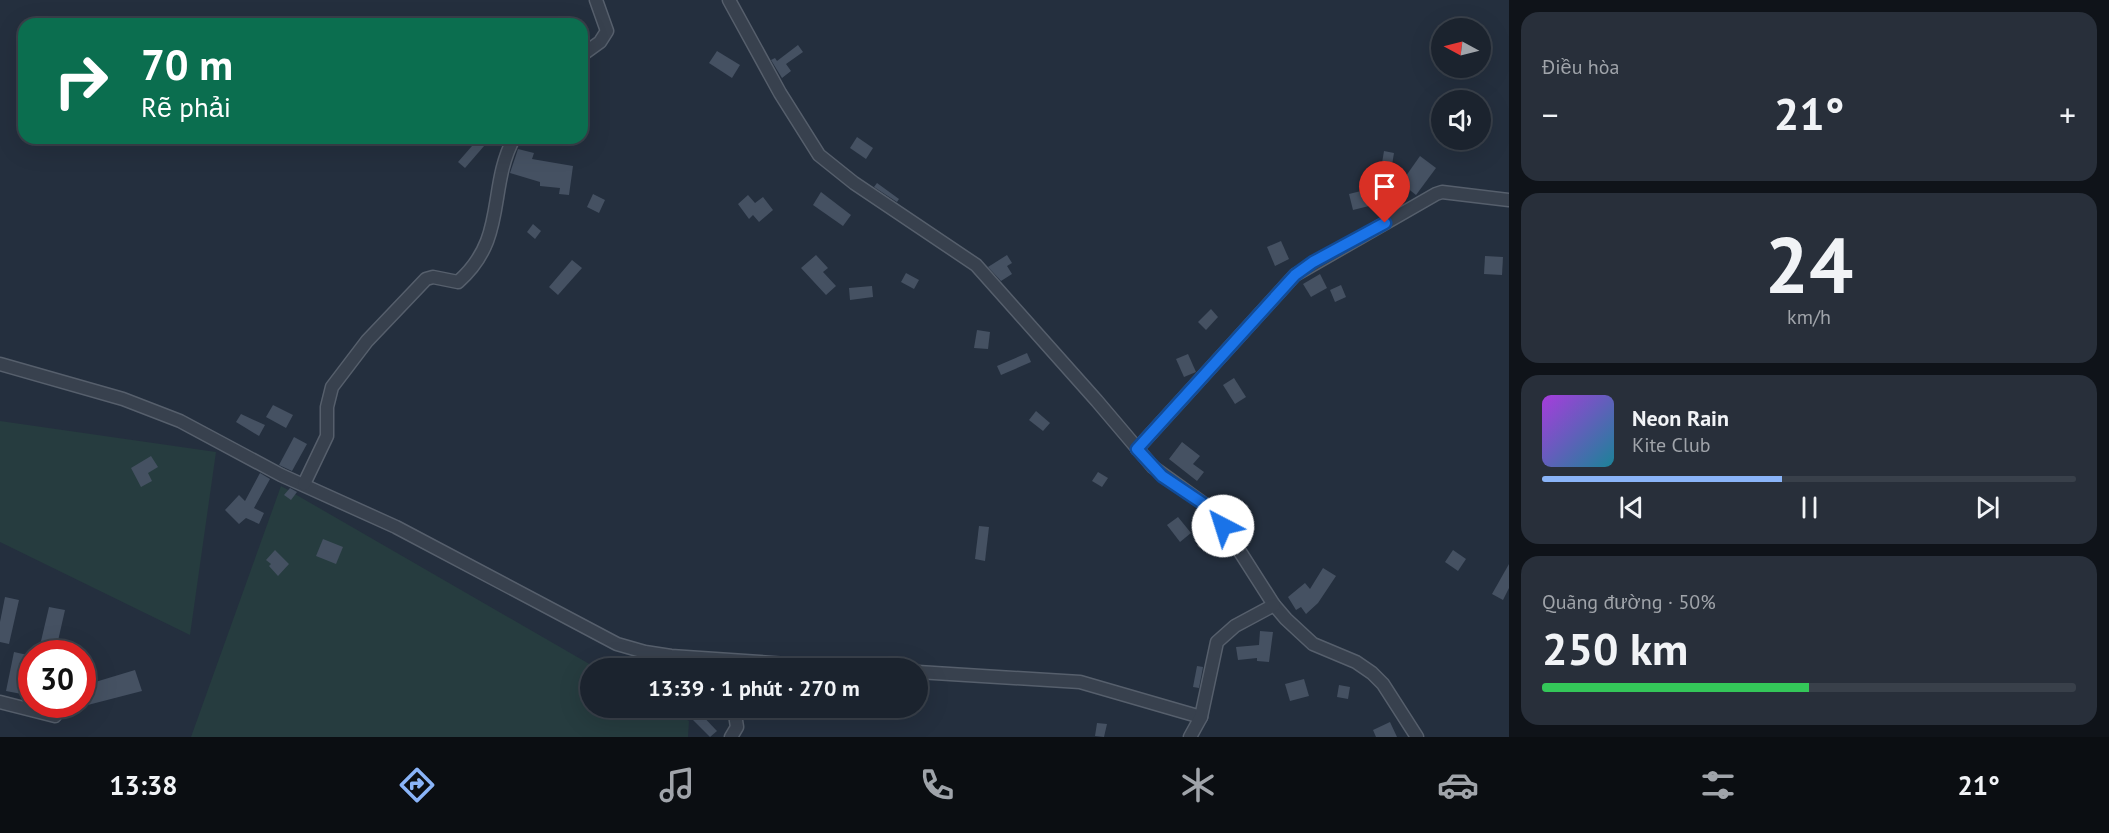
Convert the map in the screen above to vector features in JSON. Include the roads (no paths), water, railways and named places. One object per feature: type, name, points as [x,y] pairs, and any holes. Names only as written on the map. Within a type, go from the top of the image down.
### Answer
[{"type":"street","points":[[588,51],[600,42],[607,31],[596,0]]},
{"type":"street","points":[[729,0],[780,93],[819,155],[854,183],[976,265],[1162,476],[1214,511],[1274,605],[1313,644],[1356,662],[1372,673],[1383,684],[1417,737]]},
{"type":"street","points":[[304,484],[327,436],[328,399],[337,380],[367,341],[426,279],[433,277],[458,282],[481,256],[491,234],[512,144]]},
{"type":"street","points":[[1137,449],[1258,312],[1304,268],[1442,192],[1509,200]]},
{"type":"street","points":[[0,364],[158,411],[396,527],[617,644],[645,652],[688,658]]},
{"type":"street","points":[[1190,737],[1201,717],[1217,642],[1235,626],[1274,605]]},
{"type":"street","points":[[928,673],[1080,682],[1201,717]]},
{"type":"street","points":[[0,702],[18,707]]},
{"type":"street","points":[[731,737],[737,727],[736,718]]}]
